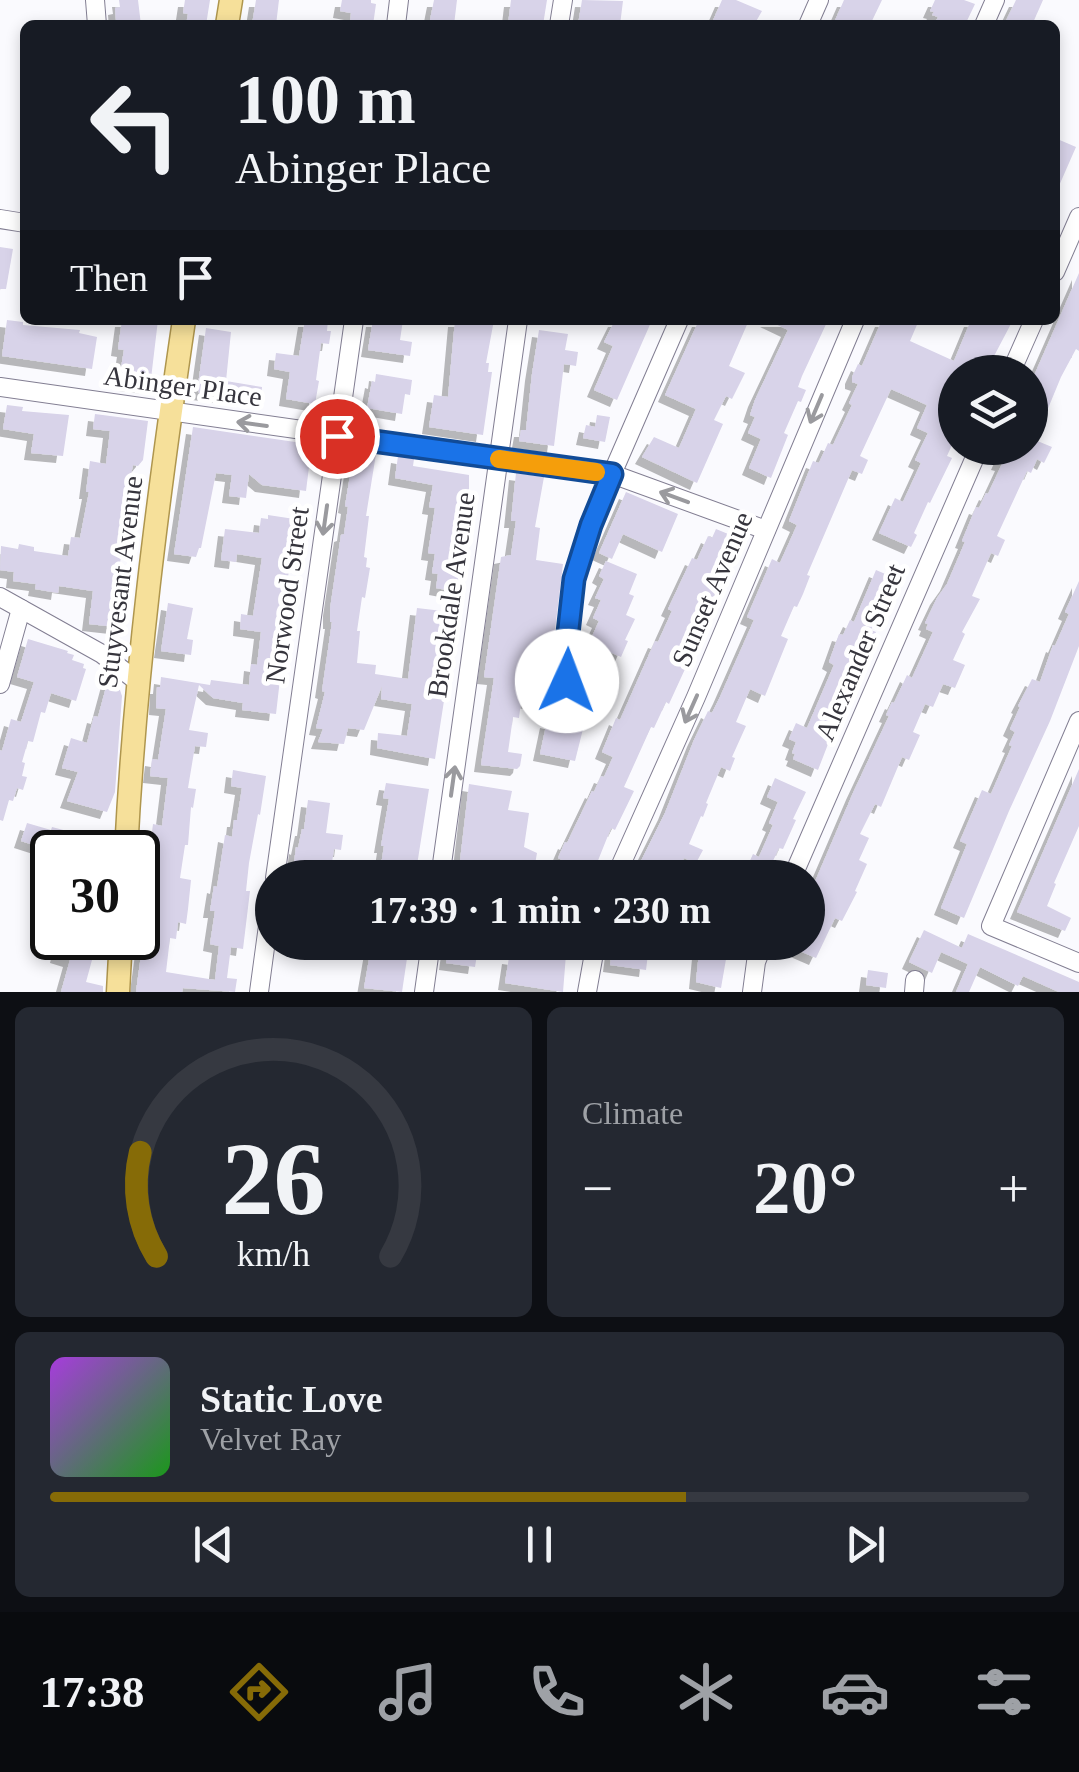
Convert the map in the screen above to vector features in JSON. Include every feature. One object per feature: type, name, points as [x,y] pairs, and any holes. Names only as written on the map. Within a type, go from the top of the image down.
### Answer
[{"type":"main road","name":"Stuyvesant Avenue","points":[[128,830],[138,682],[183,325]]},
{"type":"main road","points":[[118,992],[120,960]]},
{"type":"street","points":[[1060,261],[1079,217]]},
{"type":"street","name":"Norwood Street","points":[[278,860],[353,325]]},
{"type":"street","name":"Brookdale Avenue","points":[[442,860],[517,325]]},
{"type":"street","points":[[571,688],[565,660],[574,579],[591,525],[677,325]]},
{"type":"street","name":"Sunset Avenue","points":[[623,860],[853,325]]},
{"type":"street","points":[[1019,355],[1032,325]]},
{"type":"street","name":"Abinger Place","points":[[0,387],[612,474],[766,530]]},
{"type":"street","name":"Alexander Street","points":[[800,860],[972,465]]},
{"type":"street","points":[[0,597],[102,654],[138,682]]},
{"type":"street","points":[[0,684],[21,609]]},
{"type":"street","points":[[1079,721],[990,926],[1079,962]]},
{"type":"street","points":[[259,992],[263,960]]},
{"type":"street","points":[[424,992],[428,960]]},
{"type":"street","points":[[587,992],[593,960]]},
{"type":"street","points":[[752,992],[757,960]]},
{"type":"building","points":[[119,0],[138,0],[140,20],[116,20],[115,8],[120,7]]},
{"type":"building","points":[[185,0],[210,0],[207,20],[187,20],[188,14],[183,13]]},
{"type":"building","points":[[256,0],[279,0],[277,20],[253,20]]},
{"type":"building","points":[[342,0],[371,0],[376,4],[374,20],[350,20],[351,13],[340,11]]},
{"type":"building","points":[[434,0],[457,0],[455,20],[430,20]]},
{"type":"building","points":[[511,0],[547,0],[544,20],[509,20]]},
{"type":"building","points":[[582,0],[623,1],[621,20],[579,20]]},
{"type":"building","points":[[722,0],[736,0],[762,11],[757,20],[713,20]]},
{"type":"building","points":[[844,0],[882,0],[872,20],[835,20]]},
{"type":"building","points":[[935,0],[975,4],[967,20],[936,20],[930,11]]},
{"type":"building","points":[[1016,0],[1043,0],[1034,20],[1006,20]]},
{"type":"building","points":[[1060,140],[1076,147],[1060,184]]},
{"type":"building","points":[[0,247],[13,249],[6,289],[0,289]]},
{"type":"building","points":[[1079,273],[1079,351],[1076,349],[1048,408],[1048,355],[1043,355],[1056,325],[1060,325]]},
{"type":"building","points":[[7,320],[20,322],[20,325],[80,330],[79,333],[97,337],[92,369],[2,356]]},
{"type":"building","points":[[121,325],[157,325],[150,387],[126,384],[125,375],[120,374],[124,350],[118,349]]},
{"type":"building","points":[[304,325],[328,325],[329,344],[321,343],[315,404],[286,399],[290,372],[274,369],[276,353],[299,356]]},
{"type":"building","points":[[372,325],[402,325],[400,340],[412,342],[410,356],[368,350]]},
{"type":"building","points":[[455,325],[493,325],[486,363],[488,372],[492,372],[483,435],[429,427],[434,395],[448,397]]},
{"type":"building","points":[[612,325],[650,325],[617,400],[594,390],[613,346],[604,342]]},
{"type":"building","points":[[697,325],[747,325],[729,366],[745,373],[732,399],[726,396],[714,420],[723,424],[697,483],[642,457],[654,437],[679,448],[696,409],[665,395]]},
{"type":"building","points":[[778,325],[826,325],[798,387],[806,390],[784,433],[788,435],[771,478],[749,468],[761,439],[748,433],[755,417],[750,415],[788,330]]},
{"type":"building","points":[[880,325],[917,325],[910,341],[941,355],[938,465],[949,465],[928,502],[911,547],[879,533],[895,498],[903,502],[921,463],[915,460],[928,433],[917,428],[927,405],[891,389],[860,456],[868,460],[862,474],[852,470],[807,575],[810,576],[803,594],[781,636],[788,639],[765,696],[750,689],[736,722],[746,726],[730,771],[721,767],[689,844],[703,850],[698,860],[642,860],[694,740],[708,711],[712,713],[720,697],[754,620],[747,617],[772,559],[780,563],[797,525],[789,521],[813,461],[819,463],[828,443],[833,445],[852,405],[849,403],[858,384],[852,382],[852,377],[858,364],[862,366]]},
{"type":"building","points":[[969,325],[1010,325],[995,355],[956,355]]},
{"type":"building","points":[[206,328],[231,332],[226,381],[262,387],[261,401],[199,393]]},
{"type":"building","points":[[539,330],[568,334],[565,350],[578,352],[576,366],[564,364],[554,446],[519,441],[521,430],[526,430]]},
{"type":"building","points":[[376,374],[412,380],[402,414],[367,408]]},
{"type":"building","points":[[7,405],[23,407],[22,411],[69,415],[63,456],[31,453],[34,434],[3,429]]},
{"type":"building","points":[[95,414],[148,421],[143,460],[138,466],[133,465],[128,488],[127,499],[132,500],[129,532],[138,533],[122,550],[115,595],[120,596],[116,627],[89,624],[93,591],[59,586],[58,593],[35,589],[36,584],[13,581],[14,572],[0,570],[1,546],[18,549],[19,544],[34,547],[34,551],[68,556],[71,537],[80,538],[89,492],[90,461],[106,464],[110,431],[93,429]]},
{"type":"building","points":[[597,415],[610,417],[605,442],[583,438],[586,425],[595,427]]},
{"type":"building","points":[[193,427],[309,444],[311,451],[306,491],[262,485],[249,474],[246,498],[229,496],[232,475],[216,473],[196,557],[174,554]]},
{"type":"building","points":[[354,451],[376,454],[366,516],[364,557],[366,567],[370,568],[357,631],[357,663],[376,665],[375,674],[408,679],[417,608],[451,612],[448,635],[454,636],[435,759],[377,748],[378,733],[407,736],[412,704],[381,699],[382,686],[364,730],[348,728],[344,744],[318,742],[323,729],[316,728],[325,692],[322,691],[332,622],[330,609]]},
{"type":"building","points":[[398,456],[414,459],[413,466],[469,475],[469,492],[473,492],[457,592],[436,588],[438,574],[432,573],[435,554],[428,553],[435,508],[429,507],[433,485],[395,478]]},
{"type":"building","points":[[1002,465],[1034,465],[1031,473],[1027,471],[997,536],[1005,540],[998,556],[991,553],[972,596],[980,599],[962,632],[965,634],[953,660],[965,665],[955,688],[943,684],[933,707],[925,704],[913,732],[920,735],[909,760],[902,757],[881,807],[875,804],[860,834],[869,838],[859,860],[867,864],[857,892],[842,921],[835,918],[825,939],[824,860],[892,702],[907,675],[912,678],[933,632],[926,629],[925,623],[947,584],[976,507],[988,494]]},
{"type":"building","points":[[516,473],[544,477],[535,527],[540,528],[536,560],[563,564],[551,663],[525,660],[522,688],[533,690],[531,702],[521,701],[519,718],[513,717],[508,752],[522,754],[517,769],[481,765],[494,678],[484,677],[501,557],[511,555]]},
{"type":"building","points":[[626,492],[678,514],[662,552],[623,534],[612,559],[599,553]]},
{"type":"building","points":[[268,515],[301,520],[299,535],[294,534],[286,592],[294,593],[291,618],[287,618],[276,714],[242,710],[243,703],[213,698],[199,685],[189,730],[208,733],[206,747],[195,746],[188,788],[196,789],[180,878],[191,880],[188,909],[186,924],[178,922],[176,939],[170,938],[166,972],[215,980],[219,946],[210,944],[215,911],[210,911],[225,835],[232,837],[237,820],[242,788],[231,786],[233,770],[266,776],[249,863],[243,949],[231,947],[227,978],[237,979],[235,992],[183,988],[182,992],[136,992],[140,960],[160,960],[160,830],[152,830],[153,824],[162,826],[168,778],[150,776],[152,759],[158,760],[166,709],[156,708],[157,687],[161,677],[210,685],[211,680],[249,685],[251,664],[257,665],[261,632],[240,629],[241,614],[253,616],[262,558],[237,554],[236,562],[221,560],[225,529],[259,533],[261,518],[268,519]]},
{"type":"building","points":[[716,529],[733,536],[718,570],[726,573],[702,624],[697,622],[682,653],[691,656],[669,704],[666,702],[654,728],[651,727],[624,787],[634,791],[615,830],[611,828],[598,860],[562,860],[558,858],[565,842],[613,757],[602,752],[616,718],[620,720],[655,641],[658,642],[672,611],[668,609],[692,558],[697,560],[708,536],[712,538]]},
{"type":"building","points":[[606,561],[637,574],[626,615],[635,619],[621,657],[589,643],[599,621],[593,618],[601,600],[595,598],[604,579],[599,576]]},
{"type":"building","points":[[876,570],[897,579],[881,606],[871,630],[876,632],[826,736],[830,739],[818,770],[793,759],[796,742],[789,739],[796,723],[807,728],[834,665],[829,662],[839,634],[843,635],[850,620],[854,622]]},
{"type":"building","points":[[1079,581],[1079,646],[964,918],[941,908],[967,844],[960,841],[982,790],[991,794],[1012,746],[1009,745],[1015,732],[1010,729],[1018,706],[1032,679],[1040,682]]},
{"type":"building","points":[[168,603],[193,608],[187,639],[193,640],[191,655],[161,651]]},
{"type":"building","points":[[28,639],[68,651],[74,655],[72,660],[84,664],[86,669],[76,701],[51,693],[33,742],[28,741],[22,762],[22,776],[27,777],[23,790],[17,788],[13,801],[9,800],[3,821],[0,750],[11,719],[21,722],[34,682],[17,677]]},
{"type":"building","points":[[108,680],[122,696],[115,792],[107,812],[67,801],[78,772],[62,768],[71,738],[87,743]]},
{"type":"building","points":[[547,721],[583,729],[575,761],[540,754]]},
{"type":"building","points":[[1079,769],[1079,826],[1047,906],[1071,918],[1065,931],[1017,912]]},
{"type":"building","points":[[775,778],[806,792],[783,849],[779,848],[773,860],[750,860],[753,854],[759,857],[773,825],[769,823],[778,802],[767,797]]},
{"type":"building","points":[[386,783],[429,789],[418,860],[382,860],[389,799],[383,798]]},
{"type":"building","points":[[469,784],[512,791],[508,810],[529,813],[524,847],[537,853],[536,860],[460,860]]},
{"type":"building","points":[[308,800],[330,803],[326,833],[343,835],[341,850],[334,849],[332,860],[294,860]]},
{"type":"building","points":[[27,823],[51,830],[30,830],[30,844],[21,841]]},
{"type":"building","points":[[924,930],[962,948],[968,934],[1079,982],[1079,992],[1059,992],[1023,976],[1018,986],[980,967],[969,992],[956,992],[968,964],[941,952],[932,973],[909,962]]},
{"type":"building","points":[[70,960],[92,960],[86,982],[103,986],[103,992],[61,992]]},
{"type":"building","points":[[369,960],[407,960],[402,992],[364,988]]},
{"type":"building","points":[[446,960],[476,960],[475,967],[446,963]]},
{"type":"building","points":[[509,960],[566,960],[563,992],[505,983]]},
{"type":"building","points":[[611,960],[647,960],[646,970],[610,965]]},
{"type":"building","points":[[698,960],[726,960],[721,988],[696,982]]},
{"type":"building","points":[[868,970],[888,973],[886,988],[866,985]]},
{"type":"slow traffic","points":[[499,459],[596,472]]},
{"type":"route","points":[[337,436],[612,474],[574,579],[565,660],[567,681]]}]
